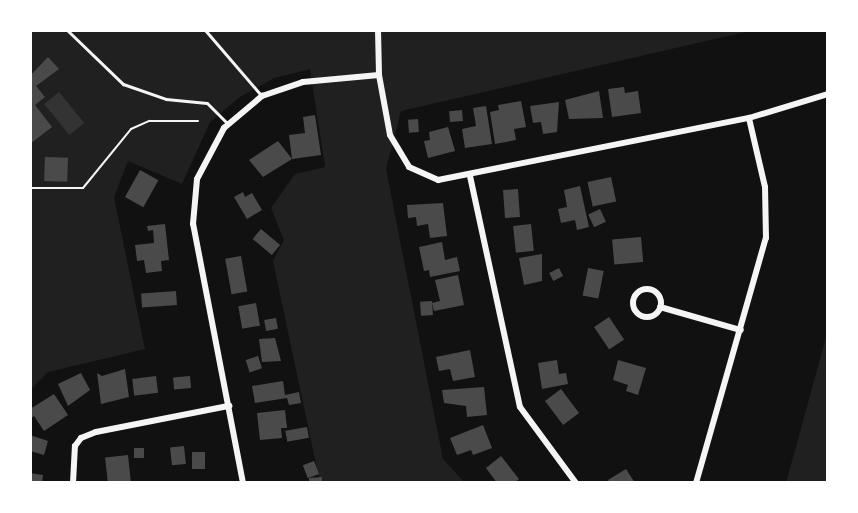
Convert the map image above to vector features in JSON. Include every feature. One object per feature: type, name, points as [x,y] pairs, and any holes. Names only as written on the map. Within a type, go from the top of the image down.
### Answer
[{"type":"street","points":[[378,30],[379,75],[385,117],[395,147],[409,167],[428,178],[470,176],[749,118],[828,94]]},
{"type":"street","points":[[243,483],[193,224],[197,179],[209,150],[228,124],[262,96],[303,82],[379,75]]},
{"type":"street","points":[[696,483],[741,330],[768,223],[765,187],[749,118]]},
{"type":"street","points":[[470,176],[520,407],[540,440],[576,483]]},
{"type":"street","points":[[644,290],[653,291],[660,298],[660,307],[656,315],[643,317],[634,308],[634,299],[644,290]]},
{"type":"street","points":[[660,307],[741,330]]},
{"type":"street","points":[[74,483],[75,446],[81,438],[96,432],[229,406]]},
{"type":"lane","points":[[67,30],[123,84],[166,99],[207,103],[228,124]]},
{"type":"lane","points":[[205,30],[262,96]]},
{"type":"path","points":[[30,188],[83,188],[131,129],[149,121],[198,121]]},
{"type":"shaded area","points":[[30,30],[754,30],[401,111],[386,169],[443,459],[465,483],[320,483],[273,261],[284,240],[271,208],[295,174],[325,167],[310,69],[274,78],[240,97],[210,122],[182,184],[128,161],[114,197],[145,349],[48,372],[30,390]]},
{"type":"shaded area","points":[[59,92],[84,123],[69,135],[44,104]]},
{"type":"shaded area","points":[[828,330],[828,483],[786,483]]},
{"type":"building","points":[[48,57],[59,69],[36,86],[45,97],[35,105],[52,127],[30,144],[30,76]]},
{"type":"building","points":[[624,87],[625,93],[638,91],[641,113],[612,117],[608,89]]},
{"type":"building","points":[[599,91],[603,118],[569,119],[565,100]]},
{"type":"building","points":[[521,101],[526,127],[514,129],[516,140],[495,144],[490,112],[499,110],[498,105]]},
{"type":"building","points":[[559,102],[557,132],[543,134],[541,122],[533,123],[530,106]]},
{"type":"building","points":[[486,106],[492,144],[465,148],[462,129],[476,126],[473,108]]},
{"type":"building","points":[[462,110],[463,121],[450,122],[449,111]]},
{"type":"building","points":[[315,115],[321,155],[292,159],[289,135],[305,133],[303,117]]},
{"type":"building","points":[[418,119],[419,132],[409,133],[408,120]]},
{"type":"building","points":[[448,127],[455,151],[428,158],[424,141],[430,140],[429,132]]},
{"type":"building","points":[[278,141],[292,159],[263,177],[249,160]]},
{"type":"building","points":[[45,157],[68,158],[67,182],[44,181]]},
{"type":"building","points":[[140,170],[158,180],[143,207],[125,197]]},
{"type":"building","points":[[611,177],[616,201],[593,206],[588,182]]},
{"type":"building","points":[[580,186],[589,227],[577,230],[575,220],[561,223],[558,209],[567,207],[564,190]]},
{"type":"building","points":[[518,189],[520,217],[505,218],[503,190]]},
{"type":"building","points":[[243,192],[245,197],[252,193],[262,210],[247,219],[234,197]]},
{"type":"building","points":[[443,203],[447,236],[430,238],[428,224],[417,226],[416,217],[408,218],[407,205]]},
{"type":"building","points":[[600,209],[606,222],[594,227],[588,214]]},
{"type":"building","points":[[165,224],[169,260],[161,261],[162,271],[146,273],[144,260],[137,261],[135,245],[154,243],[153,230],[148,231],[147,226]]},
{"type":"building","points":[[531,224],[534,251],[516,253],[513,226]]},
{"type":"building","points":[[261,229],[280,245],[272,255],[253,239]]},
{"type":"building","points":[[641,237],[643,262],[614,264],[612,240]]},
{"type":"building","points":[[442,242],[445,260],[457,257],[460,271],[430,277],[429,270],[424,271],[419,247]]},
{"type":"building","points":[[542,254],[542,281],[524,285],[519,258]]},
{"type":"building","points":[[241,256],[247,291],[231,294],[225,259]]},
{"type":"building","points":[[559,268],[563,276],[553,281],[549,273]]},
{"type":"building","points":[[588,268],[604,271],[598,299],[583,295]]},
{"type":"building","points":[[458,275],[464,305],[434,311],[432,303],[440,301],[435,280]]},
{"type":"building","points":[[176,291],[177,305],[142,307],[141,293]]},
{"type":"building","points":[[432,301],[433,315],[421,316],[420,302]]},
{"type":"building","points":[[256,303],[260,326],[242,329],[238,306]]},
{"type":"building","points":[[609,317],[624,339],[609,349],[594,327]]},
{"type":"building","points":[[276,318],[278,329],[266,331],[264,320]]},
{"type":"building","points":[[275,338],[281,361],[262,362],[259,339]]},
{"type":"building","points":[[470,350],[475,377],[453,381],[450,369],[439,371],[436,357]]},
{"type":"building","points":[[258,356],[262,368],[250,372],[246,360]]},
{"type":"building","points":[[557,360],[559,374],[566,373],[568,384],[542,389],[538,363]]},
{"type":"building","points":[[618,360],[646,368],[638,395],[626,391],[628,385],[613,380]]},
{"type":"building","points":[[125,369],[129,397],[101,404],[97,373],[102,376]]},
{"type":"building","points":[[81,373],[90,390],[68,406],[58,384]]},
{"type":"building","points":[[156,376],[158,393],[134,396],[132,379]]},
{"type":"building","points":[[190,376],[191,388],[174,389],[173,377]]},
{"type":"building","points":[[283,381],[285,395],[299,392],[301,403],[289,405],[287,398],[255,403],[252,386]]},
{"type":"building","points":[[484,387],[487,415],[467,417],[466,406],[444,403],[442,390]]},
{"type":"building","points":[[561,389],[579,413],[563,425],[545,401]]},
{"type":"building","points":[[54,394],[68,415],[44,431],[34,416],[30,419],[30,409]]},
{"type":"building","points":[[285,410],[287,428],[281,428],[282,438],[260,440],[257,413]]},
{"type":"building","points":[[483,425],[492,448],[473,455],[471,450],[457,455],[450,438]]},
{"type":"building","points":[[307,427],[309,438],[287,442],[285,431]]},
{"type":"building","points":[[30,435],[48,441],[44,455],[30,451]]},
{"type":"building","points":[[184,446],[186,464],[172,465],[170,447]]},
{"type":"building","points":[[134,448],[144,448],[144,458],[134,458]]},
{"type":"building","points":[[192,452],[205,452],[205,469],[192,469]]},
{"type":"building","points":[[128,455],[131,483],[108,483],[105,457]]},
{"type":"building","points":[[501,456],[519,479],[514,483],[497,483],[486,468]]},
{"type":"building","points":[[314,461],[319,474],[308,478],[303,465]]},
{"type":"building","points":[[626,469],[635,483],[610,483],[608,480]]},
{"type":"building","points":[[30,473],[43,475],[42,483],[30,483]]},
{"type":"building","points":[[322,477],[322,483],[309,483],[309,478]]}]
